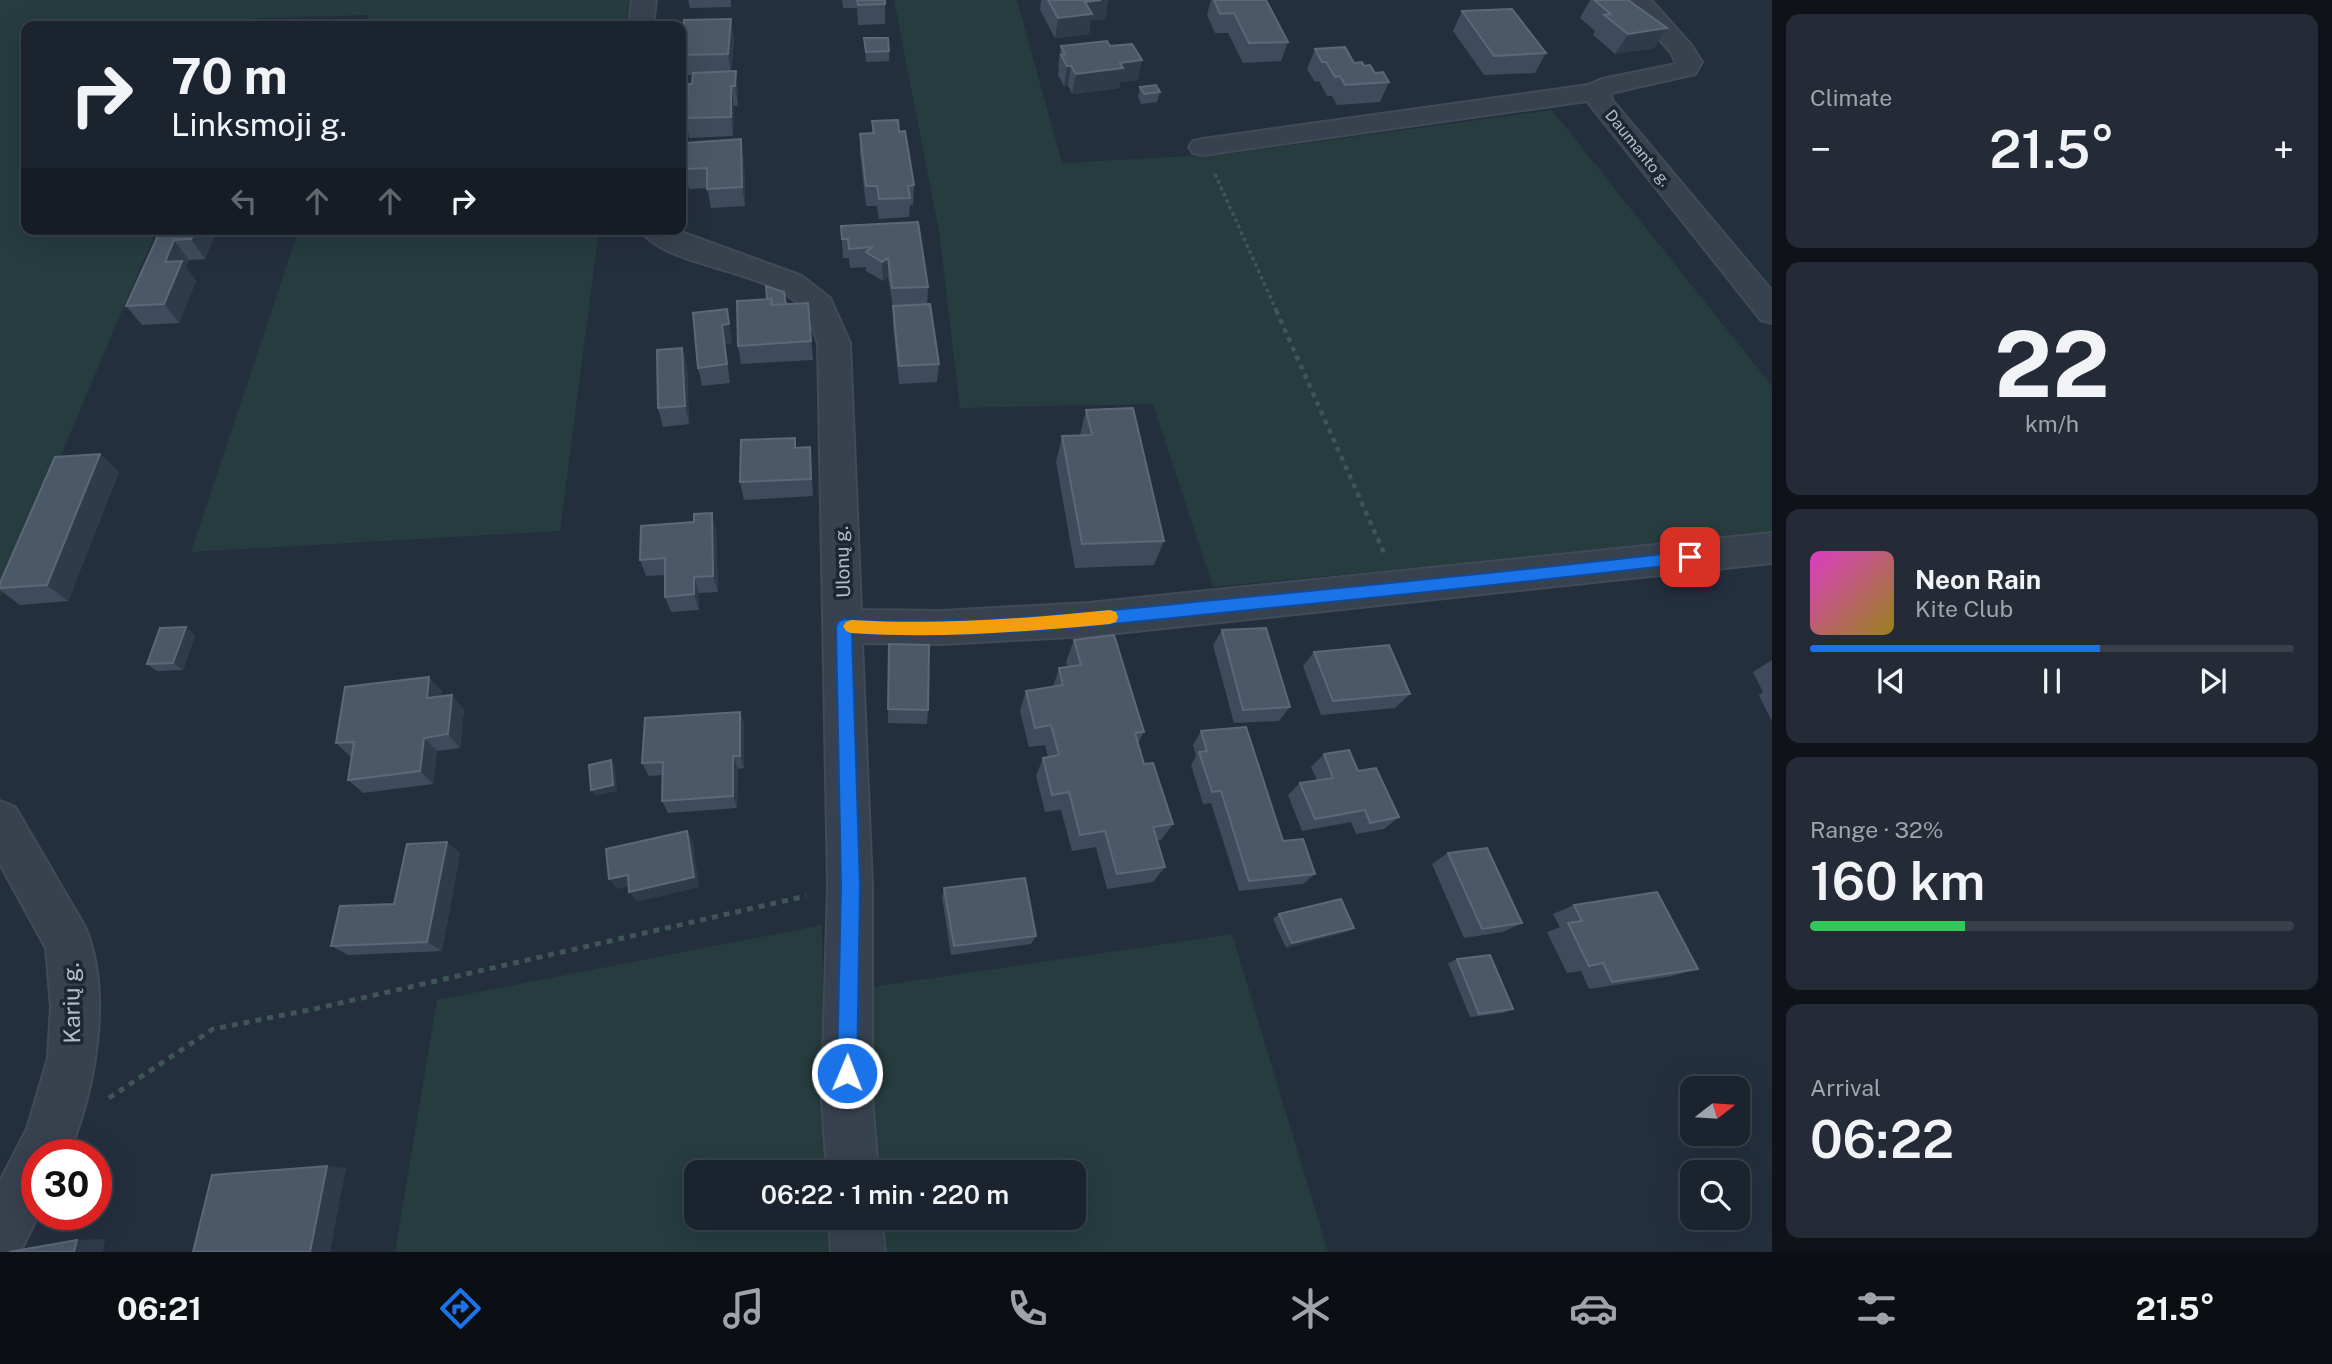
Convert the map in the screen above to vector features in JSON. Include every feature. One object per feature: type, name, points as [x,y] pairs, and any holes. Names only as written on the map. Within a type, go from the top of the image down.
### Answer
[{"type":"street","points":[[642,21],[644,0]]},
{"type":"street","name":"Daumanto g.","points":[[1638,0],[1683,51],[1689,62],[1686,69],[1602,87],[1596,92],[1600,102],[1772,312]]},
{"type":"street","points":[[1203,147],[1596,92]]},
{"type":"street","name":"Ulonų g.","points":[[662,235],[791,283],[819,306],[834,344],[850,886],[846,1099],[851,1160]]},
{"type":"street","points":[[844,626],[911,630],[1009,627],[1400,589],[1772,548]]},
{"type":"street","name":"Karių g.","points":[[0,822],[69,943],[75,1007],[72,1058],[46,1139]]},
{"type":"street","name":"Karių g.","points":[[0,1236],[21,1194]]},
{"type":"street","points":[[856,1230],[858,1252]]},
{"type":"path","points":[[1203,147],[1400,589]]},
{"type":"path","points":[[60,1139],[214,1029],[314,1009],[850,886]]},
{"type":"green space","points":[[0,0],[630,0],[627,21],[367,21],[369,15],[246,21],[21,21],[21,235],[154,235],[0,598]]},
{"type":"green space","points":[[894,0],[1017,0],[1062,163],[1226,154],[1552,110],[1772,386],[1772,552],[1488,561],[1213,587],[1153,404],[960,408],[939,231]]},
{"type":"green space","points":[[297,235],[598,235],[560,531],[191,552]]},
{"type":"green space","points":[[822,925],[823,994],[1232,934],[1328,1252],[395,1252],[437,1000]]},
{"type":"building","points":[[857,0],[885,0],[885,4],[858,5]]},
{"type":"building","points":[[1048,0],[1101,0],[1085,2],[1092,14],[1058,18]]},
{"type":"building","points":[[1214,0],[1266,0],[1288,42],[1249,43],[1234,13],[1220,14]]},
{"type":"building","points":[[1594,0],[1628,0],[1667,28],[1628,34],[1604,15],[1611,14]]},
{"type":"building","points":[[1512,9],[1546,53],[1494,56],[1462,11]]},
{"type":"building","points":[[731,19],[728,54],[686,55],[684,20]]},
{"type":"building","points":[[864,38],[888,38],[889,51],[866,52]]},
{"type":"building","points":[[1107,41],[1110,46],[1132,44],[1142,60],[1120,63],[1123,68],[1076,74],[1071,66],[1067,66],[1061,55],[1065,54],[1061,46]]},
{"type":"building","points":[[1345,47],[1354,63],[1370,65],[1375,73],[1383,72],[1389,82],[1345,85],[1340,76],[1335,77],[1326,62],[1322,62],[1315,49]]},
{"type":"building","points":[[736,71],[735,86],[731,86],[731,117],[686,118],[688,84],[692,84],[693,73]]},
{"type":"building","points":[[1156,85],[1160,92],[1144,94],[1140,87]]},
{"type":"building","points":[[898,120],[899,132],[905,131],[914,185],[908,186],[910,198],[879,199],[877,186],[866,186],[860,134],[874,133],[872,121]]},
{"type":"building","points":[[741,139],[742,187],[707,189],[707,168],[686,169],[686,143]]},
{"type":"building","points":[[918,222],[928,287],[892,288],[888,258],[882,262],[866,252],[872,247],[849,249],[848,239],[842,239],[841,226]]},
{"type":"building","points":[[158,235],[193,235],[191,239],[174,240],[165,262],[182,261],[164,304],[126,306]]},
{"type":"building","points":[[766,286],[784,292],[786,305],[772,305],[772,299],[767,300]]},
{"type":"building","points":[[772,299],[771,305],[808,303],[811,341],[738,346],[737,301]]},
{"type":"building","points":[[930,304],[939,364],[899,366],[893,306]]},
{"type":"building","points":[[727,309],[729,324],[722,325],[727,364],[698,368],[693,313]]},
{"type":"building","points":[[682,348],[685,406],[658,408],[657,350]]},
{"type":"building","points":[[1133,408],[1164,541],[1082,544],[1062,436],[1092,435],[1086,410]]},
{"type":"building","points":[[795,438],[795,448],[810,447],[811,479],[740,482],[741,440]]},
{"type":"building","points":[[100,454],[47,585],[0,588],[55,457]]},
{"type":"building","points":[[712,513],[713,576],[694,577],[694,594],[665,597],[665,558],[640,560],[641,526],[694,522],[694,514]]},
{"type":"building","points":[[186,627],[173,663],[147,664],[160,628]]},
{"type":"building","points":[[1266,628],[1290,707],[1243,710],[1222,630]]},
{"type":"building","points":[[1114,635],[1144,732],[1135,733],[1144,764],[1153,763],[1173,824],[1153,827],[1165,867],[1117,874],[1105,831],[1080,835],[1069,792],[1052,795],[1043,758],[1059,755],[1051,725],[1035,728],[1026,691],[1063,685],[1059,668],[1081,665],[1074,640]]},
{"type":"building","points":[[889,644],[929,645],[928,710],[888,709]]},
{"type":"building","points":[[1389,645],[1410,694],[1333,701],[1314,652]]},
{"type":"building","points":[[429,677],[427,698],[452,695],[448,734],[424,738],[420,771],[348,780],[354,742],[336,743],[345,687]]},
{"type":"building","points":[[740,712],[740,756],[733,756],[733,796],[662,801],[663,762],[642,763],[645,718]]},
{"type":"building","points":[[1246,727],[1283,841],[1303,839],[1315,874],[1249,881],[1221,791],[1212,792],[1199,752],[1207,751],[1201,731]]},
{"type":"building","points":[[1349,750],[1358,771],[1376,768],[1399,817],[1370,823],[1365,810],[1315,819],[1300,783],[1333,778],[1324,754]]},
{"type":"building","points":[[611,760],[613,785],[591,790],[589,765]]},
{"type":"building","points":[[687,831],[694,877],[629,892],[628,875],[609,879],[606,849]]},
{"type":"building","points":[[447,842],[427,942],[331,946],[340,906],[394,904],[407,844]]},
{"type":"building","points":[[1487,848],[1522,923],[1482,929],[1448,853]]},
{"type":"building","points":[[1025,878],[1036,936],[954,946],[944,888]]},
{"type":"building","points":[[1657,892],[1698,969],[1612,982],[1603,963],[1589,966],[1568,923],[1582,921],[1574,905]]},
{"type":"building","points":[[1341,899],[1354,928],[1292,943],[1279,914]]},
{"type":"building","points":[[1490,955],[1513,1009],[1479,1014],[1457,959]]},
{"type":"building","points":[[327,1166],[310,1252],[193,1252],[212,1175]]},
{"type":"building","points":[[77,1240],[74,1252],[9,1252]]},
{"type":"slow traffic","points":[[851,626],[911,630],[1009,627],[1110,617]]},
{"type":"route","points":[[847,1073],[850,886],[844,626],[911,630],[1009,627],[1473,582],[1690,557]]}]
